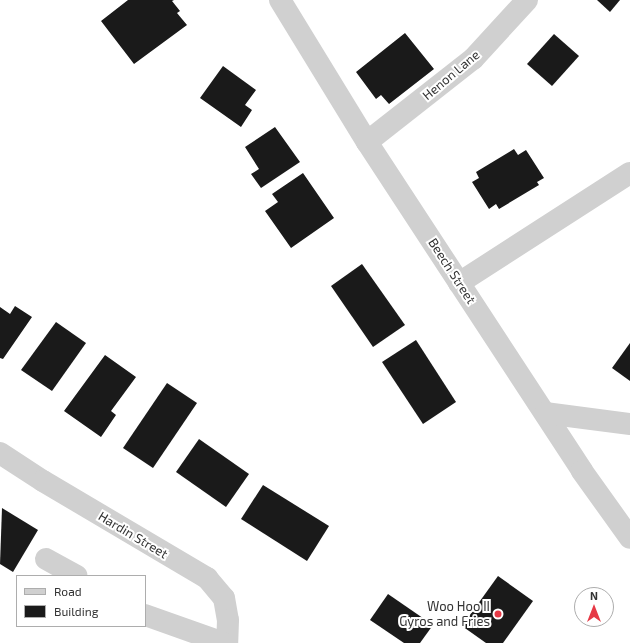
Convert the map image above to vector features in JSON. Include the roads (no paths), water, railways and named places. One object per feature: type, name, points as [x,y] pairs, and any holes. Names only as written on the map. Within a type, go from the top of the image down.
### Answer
[{"type":"street","name":"Beech Street","points":[[280,0],[367,142],[545,413],[630,538]]},
{"type":"street","name":"Henon Lane","points":[[367,142],[473,59],[527,0]]},
{"type":"street","points":[[459,283],[630,173]]},
{"type":"street","points":[[545,413],[630,424]]},
{"type":"street","name":"Hardin Street","points":[[0,453],[43,481],[207,578],[224,598],[228,620],[227,643]]},
{"type":"street","points":[[46,558],[75,575]]},
{"type":"street","points":[[146,615],[224,643]]},
{"type":"place","name":"Woo Hoo II Gyros and Fries","points":[[498,614]]}]
